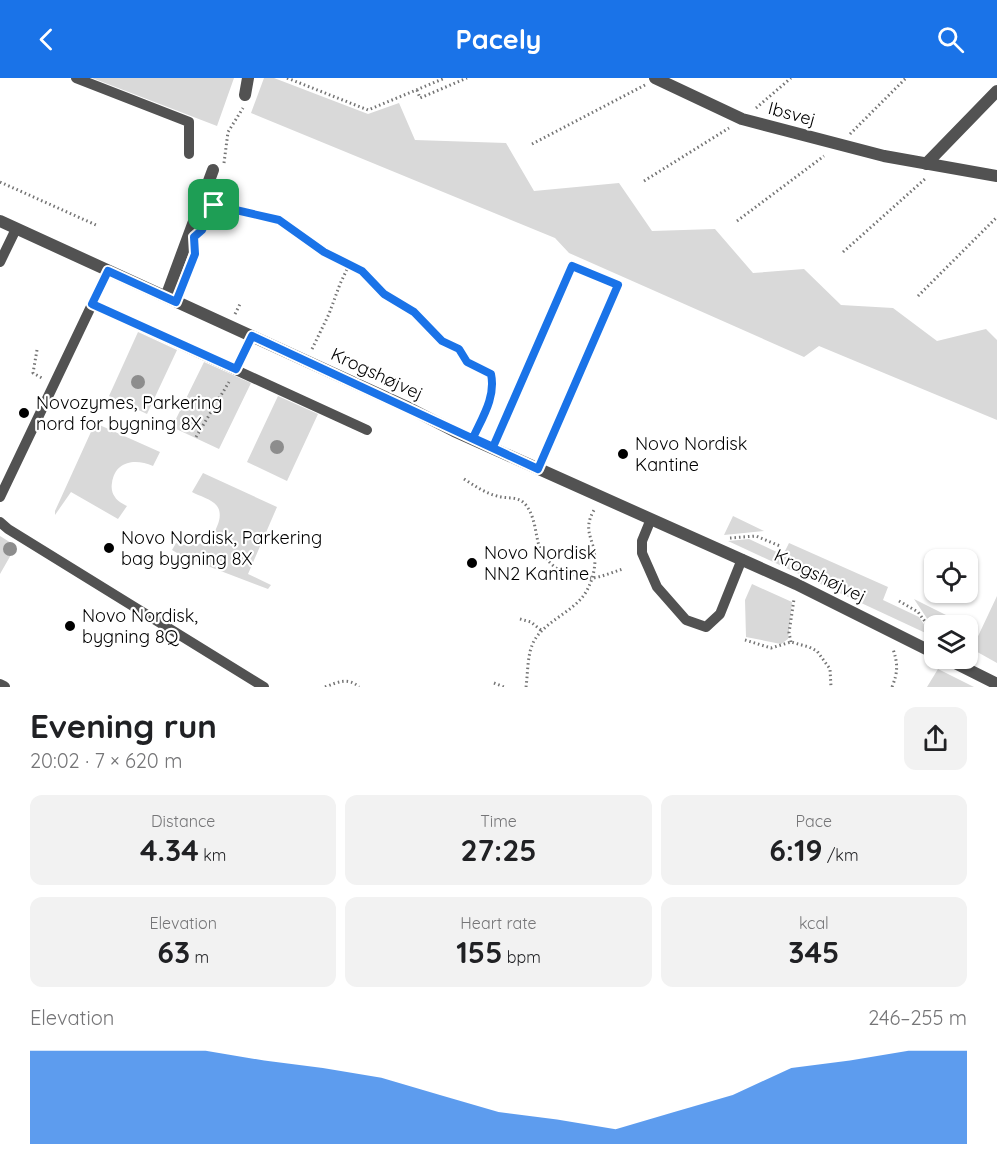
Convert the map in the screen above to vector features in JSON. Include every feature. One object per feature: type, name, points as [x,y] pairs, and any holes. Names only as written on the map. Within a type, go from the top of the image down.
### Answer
[{"type":"street","points":[[245,95],[248,78]]},
{"type":"street","name":"Ibsvej","points":[[656,79],[742,119],[849,148],[997,176]]},
{"type":"street","points":[[933,165],[997,91]]},
{"type":"street","points":[[166,297],[218,168]]},
{"type":"street","name":"Krogshøjvej","points":[[0,221],[538,469],[742,559],[924,648]]},
{"type":"street","points":[[967,669],[997,684]]},
{"type":"street","points":[[0,685],[4,687]]},
{"type":"lane","points":[[76,78],[189,123],[189,154]]},
{"type":"lane","points":[[0,262],[16,228]]},
{"type":"lane","points":[[493,447],[572,266],[618,285],[538,469]]},
{"type":"lane","points":[[0,498],[108,271]]},
{"type":"lane","points":[[92,304],[367,430]]},
{"type":"lane","points":[[651,519],[642,542],[642,553],[657,586],[686,620],[706,627],[720,614],[742,559]]},
{"type":"lane","points":[[0,522],[264,687]]},
{"type":"path","points":[[287,78],[368,110],[445,78]]},
{"type":"path","points":[[417,90],[420,98],[467,78]]},
{"type":"path","points":[[644,181],[742,119],[791,78]]},
{"type":"path","points":[[532,144],[656,79]]},
{"type":"path","points":[[218,168],[228,132],[242,111],[245,95]]},
{"type":"path","points":[[843,252],[933,165]]},
{"type":"path","points":[[0,182],[96,225]]},
{"type":"path","points":[[215,200],[214,205],[279,220],[324,252],[362,271],[384,294],[414,312],[443,342],[459,349],[467,362],[491,374],[493,381],[490,399],[473,438]]},
{"type":"path","points":[[918,296],[997,217]]},
{"type":"path","points":[[306,362],[350,264]]},
{"type":"path","points":[[37,350],[33,373],[39,376]]},
{"type":"path","points":[[196,437],[236,369]]},
{"type":"path","points":[[464,479],[491,494],[521,500],[529,508],[539,545],[548,562],[560,571],[575,577],[592,578],[623,569]]},
{"type":"path","points":[[526,687],[533,644],[542,631],[557,617],[571,609],[586,593],[592,578],[595,558],[588,525],[590,516],[601,497]]},
{"type":"path","points":[[707,544],[724,539],[756,536],[780,546]]},
{"type":"path","points":[[791,642],[790,619],[796,584]]},
{"type":"path","points":[[899,601],[918,612],[924,620]]},
{"type":"path","points":[[520,619],[531,622],[542,631]]},
{"type":"path","points":[[892,687],[898,672],[898,663],[893,649],[894,633]]},
{"type":"path","points":[[745,640],[771,648],[791,642],[801,643],[817,651],[830,669],[831,687]]},
{"type":"path","points":[[325,687],[342,681],[353,682],[359,687]]},
{"type":"path","points":[[494,683],[504,687]]},
{"type":"shaded area","points":[[92,78],[234,78],[217,126]]},
{"type":"shaded area","points":[[264,78],[274,78],[368,114],[399,103],[415,140],[506,143],[534,191],[619,183],[652,231],[715,229],[753,273],[804,269],[841,305],[893,308],[937,341],[986,329],[997,340],[997,420],[819,346],[804,357],[569,253],[555,238],[251,113]]},
{"type":"shaded area","points":[[138,332],[177,350],[147,414],[109,396]]},
{"type":"shaded area","points":[[204,362],[251,383],[219,449],[172,427]]},
{"type":"shaded area","points":[[278,396],[318,414],[287,481],[247,462]]},
{"type":"shaded area","points":[[95,423],[160,452],[153,466],[133,462],[117,470],[112,483],[112,492],[117,500],[127,506],[118,519],[71,492],[55,515],[55,511]]},
{"type":"shaded area","points":[[203,473],[277,507],[248,574],[271,585],[268,589],[184,557],[172,550],[176,543],[190,545],[202,543],[211,536],[218,524],[220,515],[217,506],[192,492]]},
{"type":"shaded area","points":[[733,516],[764,531],[724,535]]},
{"type":"shaded area","points":[[0,536],[16,546],[0,574]]},
{"type":"shaded area","points":[[749,539],[783,555],[789,543],[888,587],[883,600],[919,617],[924,624],[924,632],[728,541]]},
{"type":"shaded area","points":[[752,584],[792,602],[788,639],[781,644],[746,637],[745,600]]},
{"type":"shaded area","points":[[997,596],[997,663],[978,652],[978,636]]},
{"type":"shaded area","points":[[914,599],[946,615],[925,615]]},
{"type":"shaded area","points":[[938,669],[974,687],[927,687]]},
{"type":"place","name":"Novozymes, Parkering nord for bygning 8X","points":[[24,413]]},
{"type":"place","name":"Novo Nordisk Kantine","points":[[623,454]]},
{"type":"place","name":"Novo Nordisk, Parkering bag bygning 8X","points":[[109,548]]},
{"type":"place","name":"Novo Nordisk NN2 Kantine","points":[[472,563]]},
{"type":"place","name":"Novo Nordisk, bygning 8Q","points":[[70,626]]},
{"type":"route","points":[[214,205],[279,220],[324,252],[362,271],[384,294],[414,312],[442,341],[459,349],[467,362],[491,374],[493,381],[490,399],[473,438],[493,447],[572,266],[618,285],[538,469],[252,336],[236,369],[92,304],[108,271],[176,302],[195,254],[194,237],[202,230],[214,205]]}]
